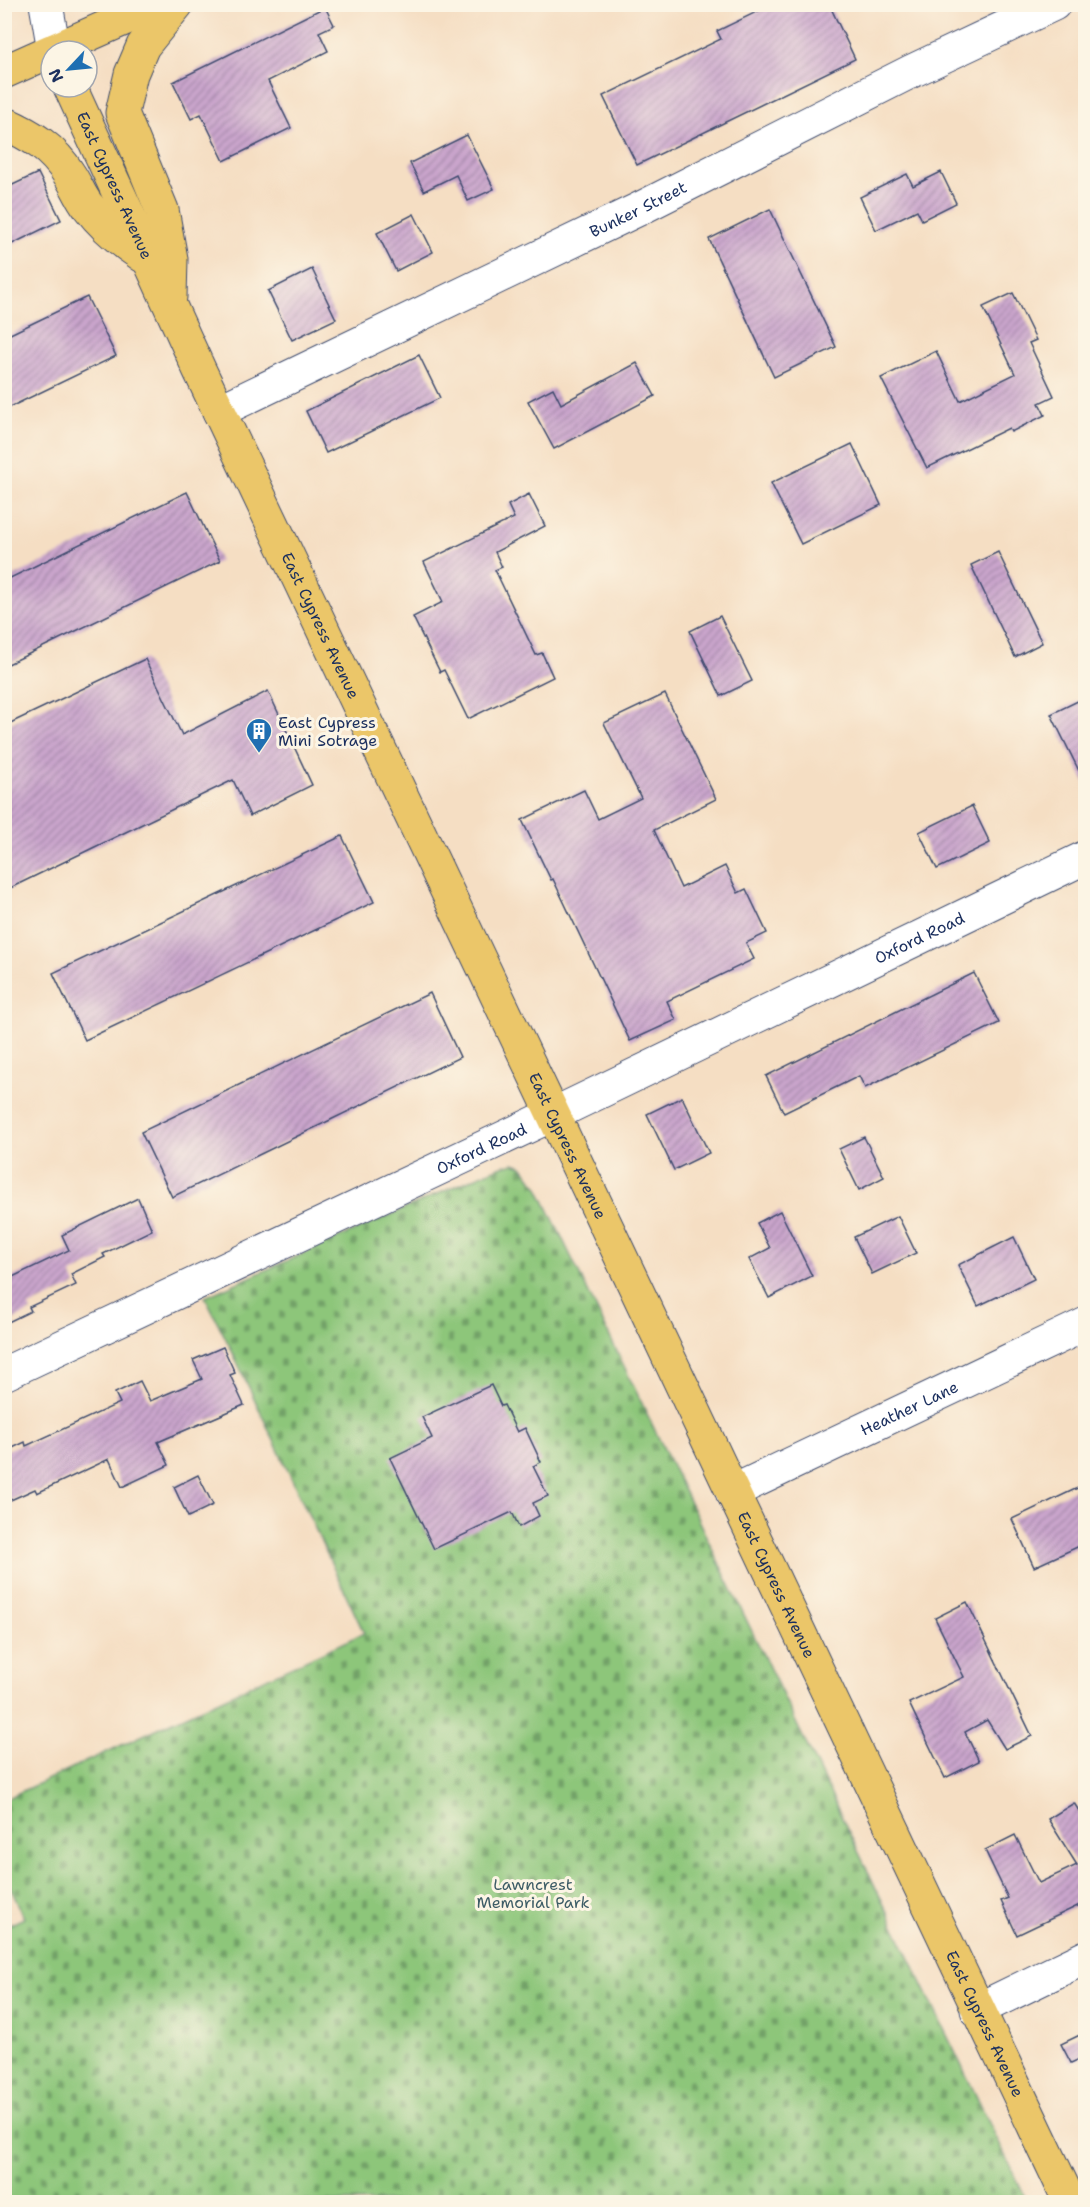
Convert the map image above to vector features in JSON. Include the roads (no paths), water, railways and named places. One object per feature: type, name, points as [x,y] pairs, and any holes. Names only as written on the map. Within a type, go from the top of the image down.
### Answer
[{"type":"main road","points":[[80,39],[158,4]]},
{"type":"main road","points":[[170,307],[171,259],[162,210],[122,113],[131,74],[142,46],[177,4]]},
{"type":"main road","points":[[4,72],[39,57]]},
{"type":"main road","name":"East Cypress Avenue","points":[[75,99],[147,260],[1070,2202]]},
{"type":"main road","points":[[4,123],[27,133],[47,146],[68,172],[99,220],[147,260]]},
{"type":"street","points":[[46,4],[51,39]]},
{"type":"street","name":"Bunker Street","points":[[219,411],[639,209],[918,68],[1054,4]]},
{"type":"street","name":"Oxford Road","points":[[4,1374],[554,1114],[1086,857]]},
{"type":"street","name":"Heather Lane","points":[[732,1492],[1086,1324]]},
{"type":"street","points":[[977,2010],[1086,1957]]},
{"type":"place","name":"East Cypress Mini Sotrage","points":[[259,754]]},
{"type":"park label","name":"Lawncrest Memorial Park","points":[[533,1893]]}]
